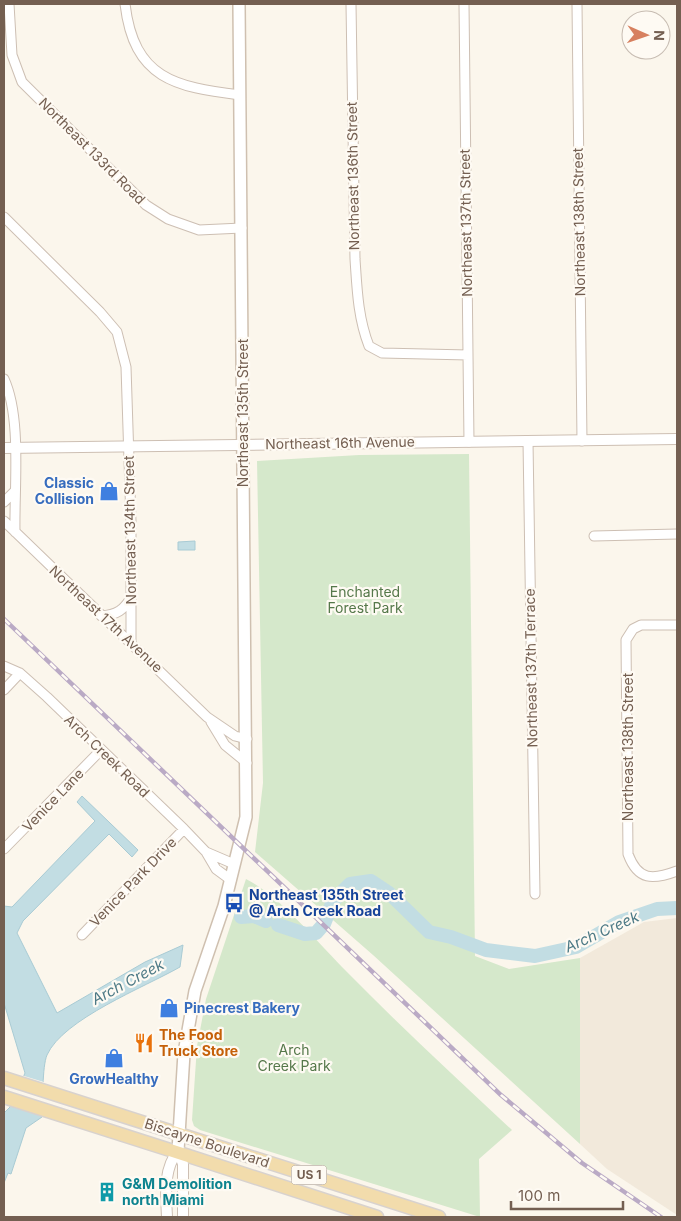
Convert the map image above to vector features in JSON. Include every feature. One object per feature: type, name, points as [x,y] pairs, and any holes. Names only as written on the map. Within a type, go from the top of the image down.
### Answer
[{"type":"main road","name":"Northeast 135th Street","points":[[224,906],[228,903],[238,881],[247,842],[245,822],[247,739],[239,4]]},
{"type":"main road","name":"Northeast 135th Street","points":[[178,1151],[184,1054],[194,991],[224,906],[245,822]]},
{"type":"main road","name":"Biscayne Boulevard","points":[[4,1078],[439,1217]]},
{"type":"main road","name":"Biscayne Boulevard","points":[[8,1098],[178,1151],[255,1179],[377,1217]]},
{"type":"main road","points":[[349,1208],[355,1190]]},
{"type":"street","name":"Northeast 133rd Road","points":[[9,4],[12,55],[22,82],[146,205],[168,219],[199,230],[242,228]]},
{"type":"street","points":[[125,4],[134,42],[157,72],[173,82],[192,89],[240,95]]},
{"type":"street","name":"Northeast 136th Street","points":[[351,4],[355,259],[358,301],[363,330],[369,346],[382,353],[468,355]]},
{"type":"street","name":"Northeast 137th Street","points":[[464,4],[469,442]]},
{"type":"street","name":"Northeast 138th Street","points":[[577,4],[582,441]]},
{"type":"street","name":"Northeast 134th Street","points":[[4,217],[100,312],[117,332],[126,367],[132,596],[131,644]]},
{"type":"street","points":[[4,379],[10,392],[9,448],[15,491],[15,532]]},
{"type":"street","name":"Northeast 16th Avenue","points":[[9,448],[677,439]]},
{"type":"street","name":"Northeast 137th Terrace","points":[[528,442],[535,894]]},
{"type":"street","points":[[4,502],[15,491]]},
{"type":"street","name":"Northeast 17th Avenue","points":[[4,522],[208,717],[235,736],[247,739]]},
{"type":"street","points":[[594,536],[677,534]]},
{"type":"street","points":[[101,616],[114,614],[122,610],[132,596]]},
{"type":"street","name":"Northeast 138th Street","points":[[677,625],[641,625],[633,629],[626,640],[628,854],[632,864],[640,874],[649,877],[661,877],[677,871]]},
{"type":"street","name":"Arch Creek Road","points":[[4,666],[20,673],[184,829],[206,852],[216,868],[231,880]]},
{"type":"street","points":[[4,690],[20,673]]},
{"type":"street","name":"Northeast 17th Avenue","points":[[208,717],[225,745],[247,763]]},
{"type":"street","name":"Venice Lane","points":[[4,849],[101,750]]},
{"type":"street","name":"Venice Park Drive","points":[[82,935],[184,829]]},
{"type":"street","name":"Arch Creek Road","points":[[206,852],[234,864]]},
{"type":"street","name":"Northeast 135th Street","points":[[167,1217],[166,1182],[171,1160],[178,1151]]},
{"type":"street","name":"Northeast 135th Street","points":[[178,1151],[183,1164],[183,1217]]},
{"type":"shaded area","points":[[677,918],[677,1215],[607,1169],[580,1144],[580,958],[644,922]]},
{"type":"green space","name":"Enchanted Forest Park","points":[[469,454],[475,956],[509,969],[580,958],[580,1144],[373,955],[255,852],[263,783],[257,461],[359,455]]},
{"type":"green space","name":"Arch Creek Park","points":[[246,879],[272,897],[299,921],[387,1012],[512,1130],[479,1159],[480,1217],[200,1130],[194,1126],[192,1120],[197,1046],[206,999]]},
{"type":"water","points":[[195,541],[195,550],[178,550],[178,542]]},
{"type":"water","points":[[82,796],[138,850],[132,857],[109,834],[23,921],[17,933],[57,1013],[145,962],[183,945],[180,967],[106,1005],[70,1029],[56,1042],[45,1060],[42,1117],[26,1128],[11,1174],[8,1173],[4,1183],[4,1113],[10,1107],[25,1073],[4,1003],[4,906],[12,907],[95,821],[77,802]]},
{"type":"pier","points":[[21,1075],[47,1083],[44,1117],[10,1106]]},
{"type":"waterway","name":"Arch Creek","points":[[278,925],[305,934],[316,933],[324,924],[333,901],[350,884],[371,881],[389,893],[429,932],[451,937],[486,950],[535,956],[576,947],[619,922],[657,909],[677,908]]},
{"type":"waterway","name":"Arch Creek","points":[[241,917],[254,916],[266,921]]},
{"type":"railway","points":[[4,619],[501,1095],[582,1163],[661,1217]]},
{"type":"place","name":"Classic Collision","points":[[109,491]]},
{"type":"place","name":"Northeast 135th Street @ Arch Creek Road","points":[[234,903]]},
{"type":"place","name":"Pinecrest Bakery","points":[[169,1008]]},
{"type":"place","name":"The Food Truck Store","points":[[144,1043]]},
{"type":"place","name":"GrowHealthy","points":[[114,1058]]},
{"type":"place","name":"G&M Demolition north Miami","points":[[107,1192]]}]
